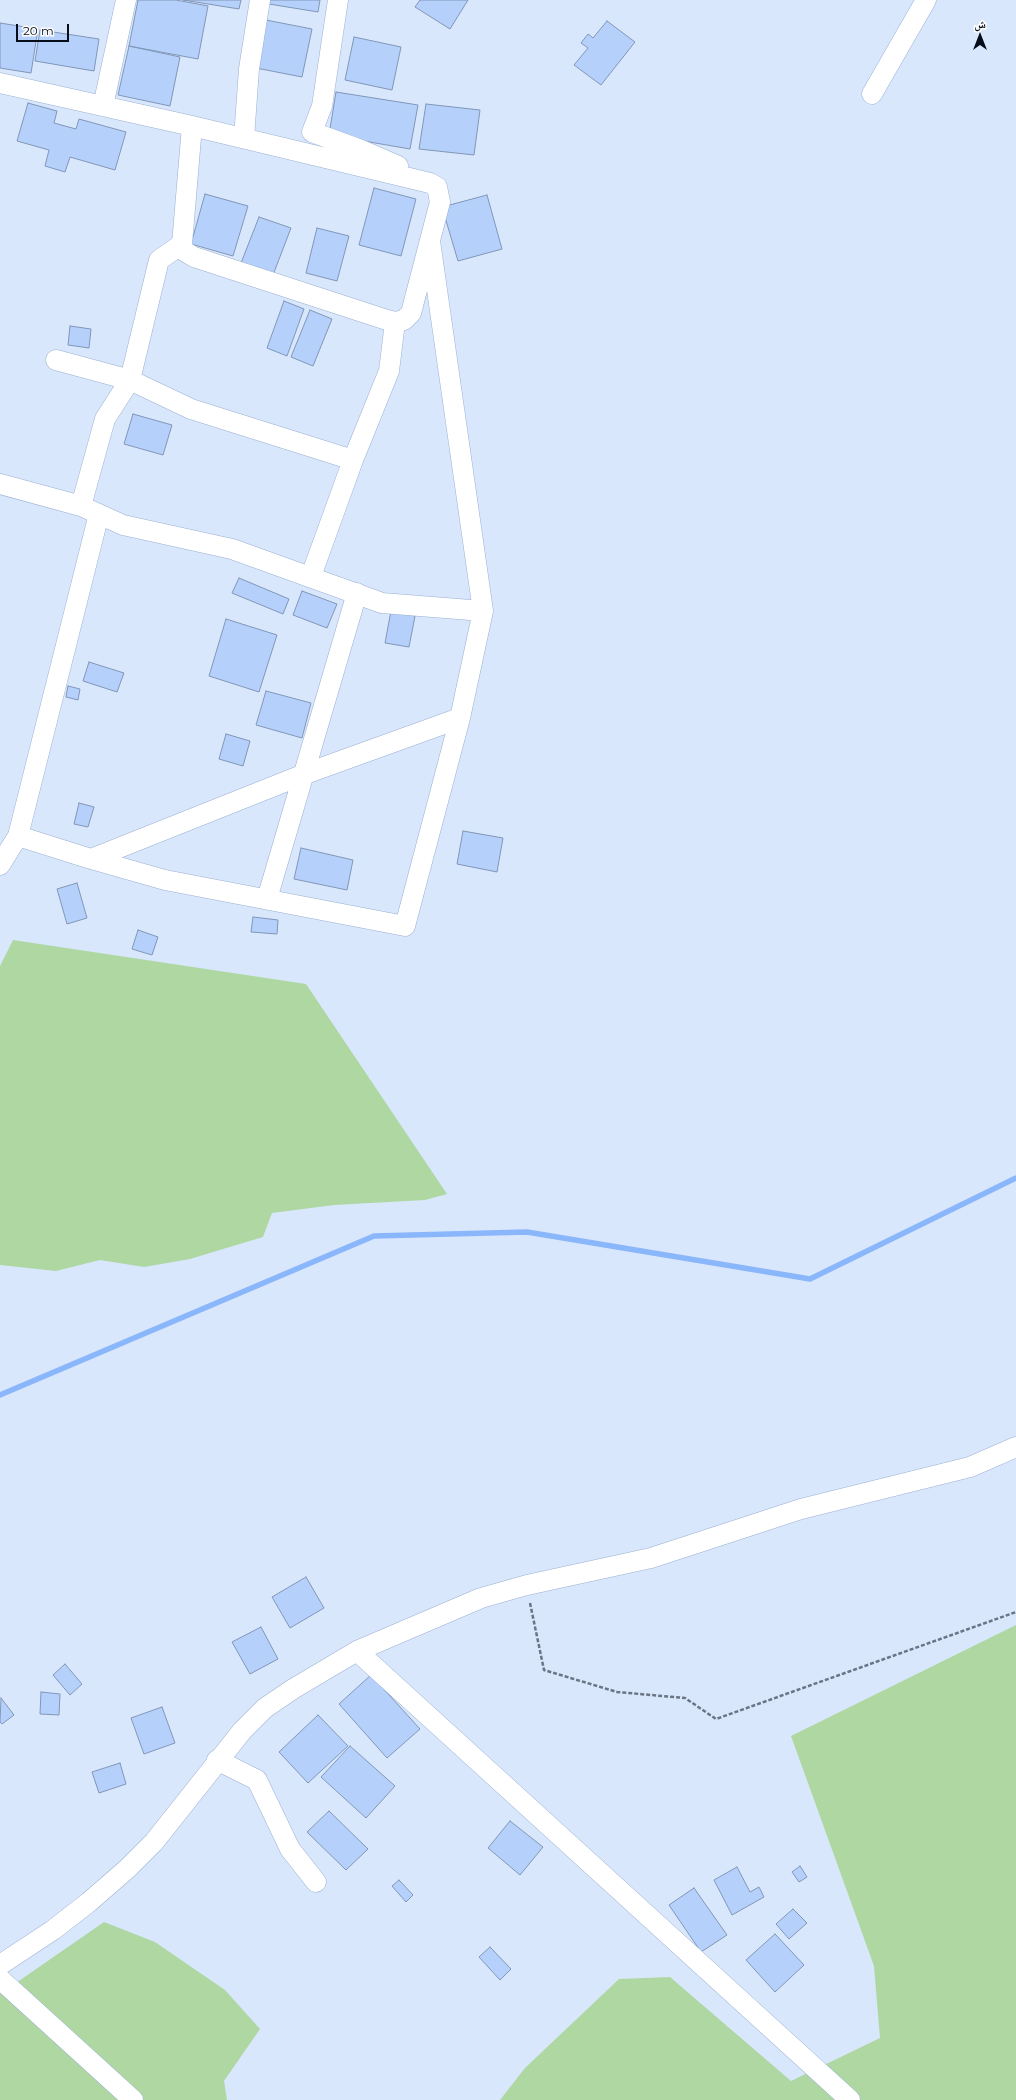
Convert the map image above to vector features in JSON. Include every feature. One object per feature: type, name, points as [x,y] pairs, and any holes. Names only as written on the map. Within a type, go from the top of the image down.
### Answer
[{"type":"street","points":[[103,106],[126,0]]},
{"type":"street","points":[[244,138],[249,69],[260,0]]},
{"type":"street","points":[[192,126],[182,244],[184,251],[194,257],[395,322],[404,320],[411,313],[440,202],[437,187],[423,181],[399,167],[361,150],[312,132],[322,106],[338,0]]},
{"type":"street","points":[[872,94],[926,0]]},
{"type":"street","points":[[0,83],[244,138],[423,181]]},
{"type":"street","points":[[18,836],[165,880],[405,926],[460,718],[483,610],[430,241]]},
{"type":"street","points":[[0,865],[18,836],[90,510],[105,420],[130,380],[159,260],[182,244]]},
{"type":"street","points":[[311,576],[353,460],[389,371],[395,322]]},
{"type":"street","points":[[56,360],[130,380],[191,408],[353,460]]},
{"type":"street","points":[[0,484],[90,510],[123,525],[232,549],[382,602],[483,610]]},
{"type":"street","points":[[267,900],[302,775],[357,593]]},
{"type":"street","points":[[91,858],[302,775],[460,718]]},
{"type":"street","points":[[0,1965],[53,1930],[89,1902],[127,1869],[154,1842],[217,1760],[242,1731],[265,1708],[357,1652],[481,1598],[526,1585],[651,1558],[802,1509],[970,1467],[1016,1447]]},
{"type":"street","points":[[357,1652],[850,2100]]},
{"type":"street","points":[[217,1760],[257,1780],[290,1849],[316,1882]]},
{"type":"street","points":[[0,1979],[133,2100]]},
{"type":"path","points":[[526,1585],[544,1670],[617,1692],[685,1698],[716,1718],[1016,1612]]},
{"type":"green space","points":[[13,940],[306,984],[447,1194],[425,1200],[334,1205],[272,1213],[263,1237],[190,1259],[144,1267],[100,1260],[56,1271],[0,1265],[0,966]]},
{"type":"green space","points":[[1016,1625],[1016,2100],[500,2100],[525,2068],[619,1979],[670,1977],[791,2081],[880,2038],[874,1966],[791,1736]]},
{"type":"green space","points":[[104,1922],[155,1942],[225,1990],[260,2029],[224,2081],[227,2100],[0,2100],[0,1994]]},
{"type":"building","points":[[138,0],[176,0],[208,6],[198,59],[129,46]]},
{"type":"building","points":[[183,0],[241,0],[239,9]]},
{"type":"building","points":[[269,0],[320,0],[318,12],[269,4]]},
{"type":"building","points":[[420,0],[468,0],[450,29],[415,7]]},
{"type":"building","points":[[266,20],[312,29],[302,77],[256,68]]},
{"type":"building","points":[[607,21],[635,42],[601,85],[574,65],[588,48],[581,43],[588,34],[593,38]]},
{"type":"building","points":[[0,23],[38,29],[31,73],[0,68]]},
{"type":"building","points":[[40,30],[99,39],[94,71],[35,61]]},
{"type":"building","points":[[354,37],[401,47],[392,90],[345,80]]},
{"type":"building","points":[[129,46],[180,57],[170,106],[118,95]]},
{"type":"building","points":[[336,92],[418,105],[410,149],[329,135]]},
{"type":"building","points":[[28,103],[57,111],[54,123],[76,129],[79,119],[126,132],[115,170],[70,157],[65,172],[45,166],[49,150],[17,141]]},
{"type":"building","points":[[426,104],[480,110],[474,155],[419,149]]},
{"type":"building","points":[[374,188],[416,199],[401,256],[359,245]]},
{"type":"building","points":[[205,194],[248,206],[233,256],[191,244]]},
{"type":"building","points":[[487,195],[502,249],[458,261],[442,207]]},
{"type":"building","points":[[259,217],[291,228],[273,275],[241,263]]},
{"type":"building","points":[[317,228],[349,236],[337,281],[306,273]]},
{"type":"building","points":[[284,301],[304,309],[287,356],[267,348]]},
{"type":"building","points":[[310,310],[332,319],[313,366],[291,357]]},
{"type":"building","points":[[70,326],[91,329],[89,348],[68,345]]},
{"type":"building","points":[[133,414],[172,425],[163,455],[124,444]]},
{"type":"building","points":[[239,578],[289,599],[283,614],[232,593]]},
{"type":"building","points":[[302,591],[337,604],[327,628],[293,615]]},
{"type":"building","points":[[391,611],[415,616],[409,647],[385,643]]},
{"type":"building","points":[[226,619],[277,635],[259,692],[209,676]]},
{"type":"building","points":[[89,662],[124,673],[117,692],[83,681]]},
{"type":"building","points":[[68,686],[80,689],[78,700],[66,697]]},
{"type":"building","points":[[266,691],[311,703],[302,738],[256,725]]},
{"type":"building","points":[[226,734],[250,741],[243,766],[219,759]]},
{"type":"building","points":[[79,803],[94,807],[88,827],[74,824]]},
{"type":"building","points":[[463,831],[503,838],[497,872],[457,864]]},
{"type":"building","points":[[301,848],[353,860],[347,890],[294,879]]},
{"type":"building","points":[[77,883],[87,918],[67,924],[57,889]]},
{"type":"building","points":[[253,917],[278,920],[277,934],[251,932]]},
{"type":"building","points":[[138,930],[158,937],[152,955],[132,949]]},
{"type":"building","points":[[306,1577],[324,1608],[290,1628],[272,1597]]},
{"type":"building","points":[[261,1627],[278,1659],[250,1674],[232,1642]]},
{"type":"building","points":[[65,1664],[82,1684],[70,1695],[53,1675]]},
{"type":"building","points":[[371,1675],[420,1729],[387,1758],[339,1704]]},
{"type":"building","points":[[41,1692],[60,1694],[59,1715],[40,1714]]},
{"type":"building","points":[[1,1698],[14,1715],[2,1724],[0,1722]]},
{"type":"building","points":[[162,1707],[175,1743],[144,1754],[131,1718]]},
{"type":"building","points":[[318,1715],[348,1746],[308,1783],[279,1752]]},
{"type":"building","points":[[350,1746],[395,1786],[366,1818],[321,1777]]},
{"type":"building","points":[[120,1763],[126,1784],[99,1793],[92,1772]]},
{"type":"building","points":[[329,1811],[368,1849],[346,1870],[307,1832]]},
{"type":"building","points":[[510,1821],[543,1847],[520,1875],[488,1848]]},
{"type":"building","points":[[800,1866],[807,1877],[799,1882],[792,1872]]},
{"type":"building","points":[[737,1867],[750,1892],[759,1887],[764,1897],[732,1915],[714,1880]]},
{"type":"building","points":[[399,1880],[413,1895],[406,1902],[392,1886]]},
{"type":"building","points":[[694,1888],[727,1935],[701,1952],[669,1905]]},
{"type":"building","points":[[793,1909],[807,1923],[789,1939],[776,1924]]},
{"type":"building","points":[[775,1934],[804,1965],[775,1992],[746,1960]]},
{"type":"building","points":[[490,1947],[511,1969],[500,1980],[479,1957]]},
{"type":"waterway","points":[[0,1395],[374,1236],[527,1232],[810,1279],[1016,1178]]}]
